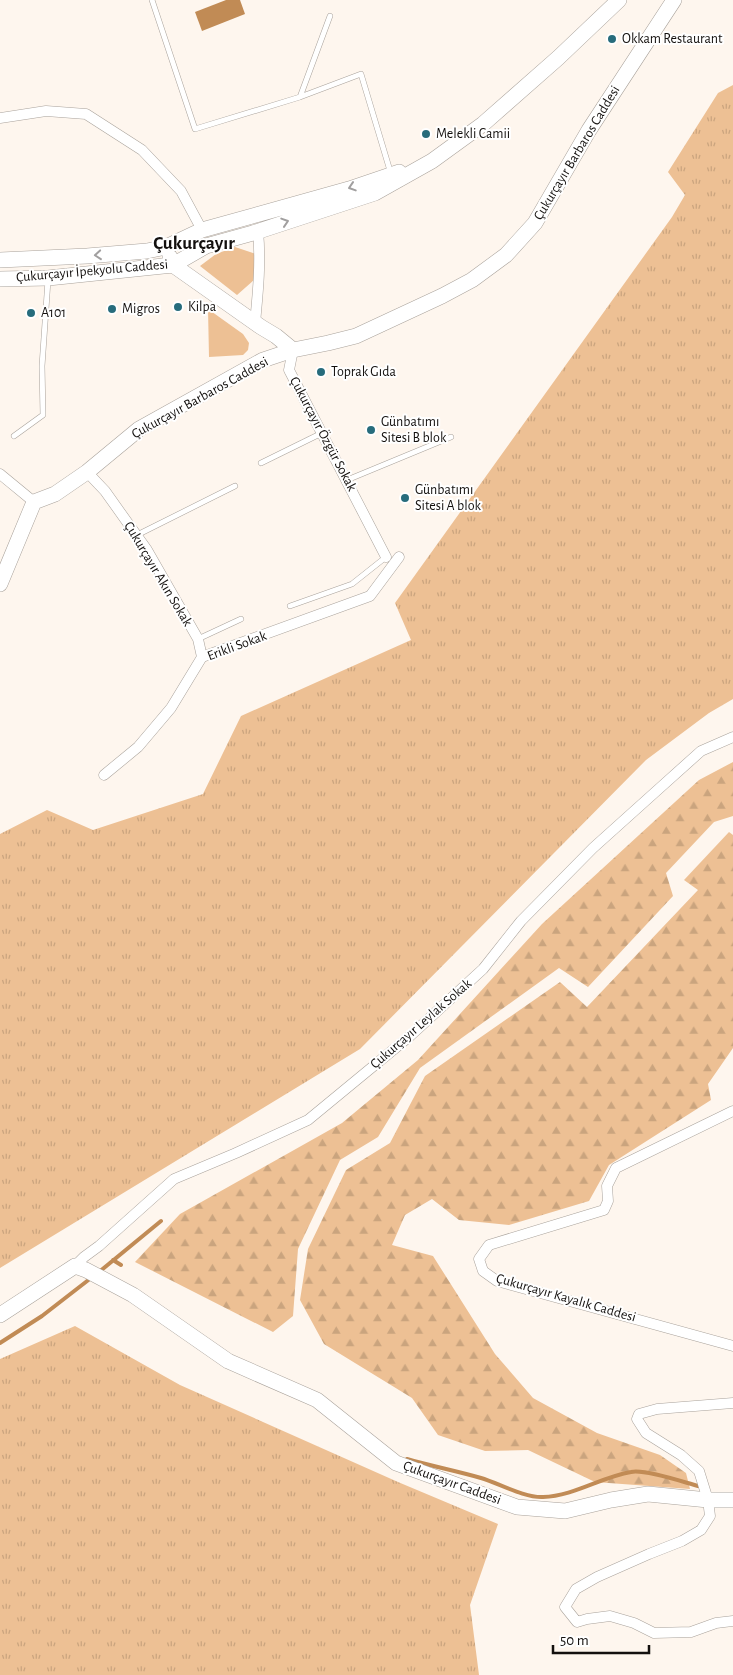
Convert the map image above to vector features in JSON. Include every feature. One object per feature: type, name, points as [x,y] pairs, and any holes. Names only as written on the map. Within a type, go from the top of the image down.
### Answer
[{"type":"street","name":"Çukurçayır İpekyolu Caddesi","points":[[0,279],[48,278],[173,265],[206,246],[375,193],[432,161],[483,124],[558,58],[619,0]]},
{"type":"street","name":"Çukurçayır Barbaros Caddesi","points":[[34,502],[55,494],[87,472],[139,429],[263,360],[293,350],[328,344],[356,336],[472,280],[506,255],[535,223],[595,122],[674,0]]},
{"type":"street","points":[[0,118],[46,111],[86,114],[142,150],[180,191],[202,230]]},
{"type":"street","name":"Çukurçayır İpekyolu Caddesi","points":[[0,260],[87,256],[147,251],[166,247],[202,230],[349,188],[432,161]]},
{"type":"street","points":[[255,323],[259,279],[258,231]]},
{"type":"street","points":[[166,247],[173,265],[276,336],[293,350]]},
{"type":"street","name":"Çukurçayır Özgür Sokak","points":[[293,350],[289,370],[386,557]]},
{"type":"street","name":"Çukurçayır Akın Sokak","points":[[87,472],[105,491],[147,550],[198,640],[202,657]]},
{"type":"street","points":[[0,474],[34,502],[0,584]]},
{"type":"street","name":"Erikli Sokak","points":[[104,775],[138,747],[171,708],[202,657],[370,596],[399,556]]},
{"type":"street","name":"Çukurçayır Leylak Sokak","points":[[81,1268],[84,1257],[99,1246],[174,1179],[308,1120],[410,1036],[483,969],[521,921],[593,848],[655,792],[701,751],[733,737]]},
{"type":"street","name":"Çukurçayır Kayalık Caddesi","points":[[733,1111],[616,1168],[607,1186],[608,1201],[604,1210],[489,1245],[479,1259],[483,1271],[497,1281],[733,1346]]},
{"type":"street","points":[[0,1315],[81,1268]]},
{"type":"street","name":"Çukurçayır Caddesi","points":[[81,1268],[133,1295],[228,1360],[317,1400],[396,1463],[517,1507],[565,1511],[611,1500],[648,1494],[708,1500],[733,1500]]},
{"type":"street","points":[[733,1403],[657,1409],[639,1414],[637,1419],[646,1433],[681,1455],[699,1471],[708,1500],[710,1516],[701,1530],[682,1541],[649,1554],[576,1589],[565,1607],[577,1622],[610,1616],[634,1623],[654,1633],[691,1632],[716,1623],[733,1621]]},
{"type":"lane","points":[[152,0],[195,129],[300,97],[361,74],[391,174]]},
{"type":"lane","points":[[300,97],[330,16]]},
{"type":"lane","points":[[14,436],[43,415],[42,366],[48,278]]},
{"type":"lane","points":[[261,463],[322,432]]},
{"type":"lane","points":[[347,480],[451,436]]},
{"type":"lane","points":[[136,536],[235,486]]},
{"type":"lane","points":[[290,606],[352,584],[386,557]]},
{"type":"lane","points":[[198,640],[241,619]]},
{"type":"green space","points":[[733,85],[733,699],[709,713],[646,760],[360,1049],[0,1268],[0,834],[47,810],[93,830],[203,794],[241,716],[411,640],[395,603],[672,217],[685,195],[668,172],[718,93]]},
{"type":"green space","points":[[235,247],[256,254],[254,280],[237,295],[200,266],[216,254]]},
{"type":"green space","points":[[208,309],[243,334],[249,343],[248,350],[243,355],[209,357]]},
{"type":"green space","points":[[733,762],[733,816],[714,822],[666,873],[673,896],[588,987],[559,968],[420,1068],[378,1137],[340,1160],[298,1249],[293,1316],[273,1332],[135,1262],[180,1214],[342,1123],[418,1060],[542,924],[699,780]]},
{"type":"green space","points":[[729,832],[733,835],[733,1048],[708,1084],[711,1100],[609,1165],[589,1201],[509,1225],[459,1220],[432,1199],[405,1215],[392,1245],[433,1256],[495,1354],[533,1398],[597,1433],[660,1455],[686,1473],[690,1489],[595,1482],[528,1450],[485,1451],[438,1435],[412,1398],[324,1344],[300,1300],[308,1249],[346,1170],[390,1143],[425,1076],[560,982],[587,1007],[698,890],[684,880]]},
{"type":"green space","points":[[75,1326],[180,1385],[398,1482],[498,1524],[470,1605],[479,1675],[0,1675],[0,1359]]},
{"type":"shaded area","points":[[226,0],[240,0],[245,14],[202,31],[195,12]]},
{"type":"waterway","points":[[99,1272],[161,1221]]},
{"type":"waterway","points":[[113,1260],[121,1265]]},
{"type":"waterway","points":[[0,1343],[42,1316],[91,1278]]},
{"type":"waterway","points":[[407,1459],[481,1478],[536,1497],[566,1493],[631,1472],[654,1474],[698,1486]]},
{"type":"place","name":"Okkam Restaurant","points":[[612,39]]},
{"type":"place","name":"Melekli Camii","points":[[426,134]]},
{"type":"place","name":"Kilpa","points":[[178,307]]},
{"type":"place","name":"Migros","points":[[112,309]]},
{"type":"place","name":"A101","points":[[31,313]]},
{"type":"place","name":"Toprak Gıda","points":[[321,372]]},
{"type":"place","name":"Günbatımı Sitesi B blok","points":[[371,430]]},
{"type":"place","name":"Günbatımı Sitesi A blok","points":[[405,498]]},
{"type":"district","name":"Çukurçayır","points":[[194,243]]}]
